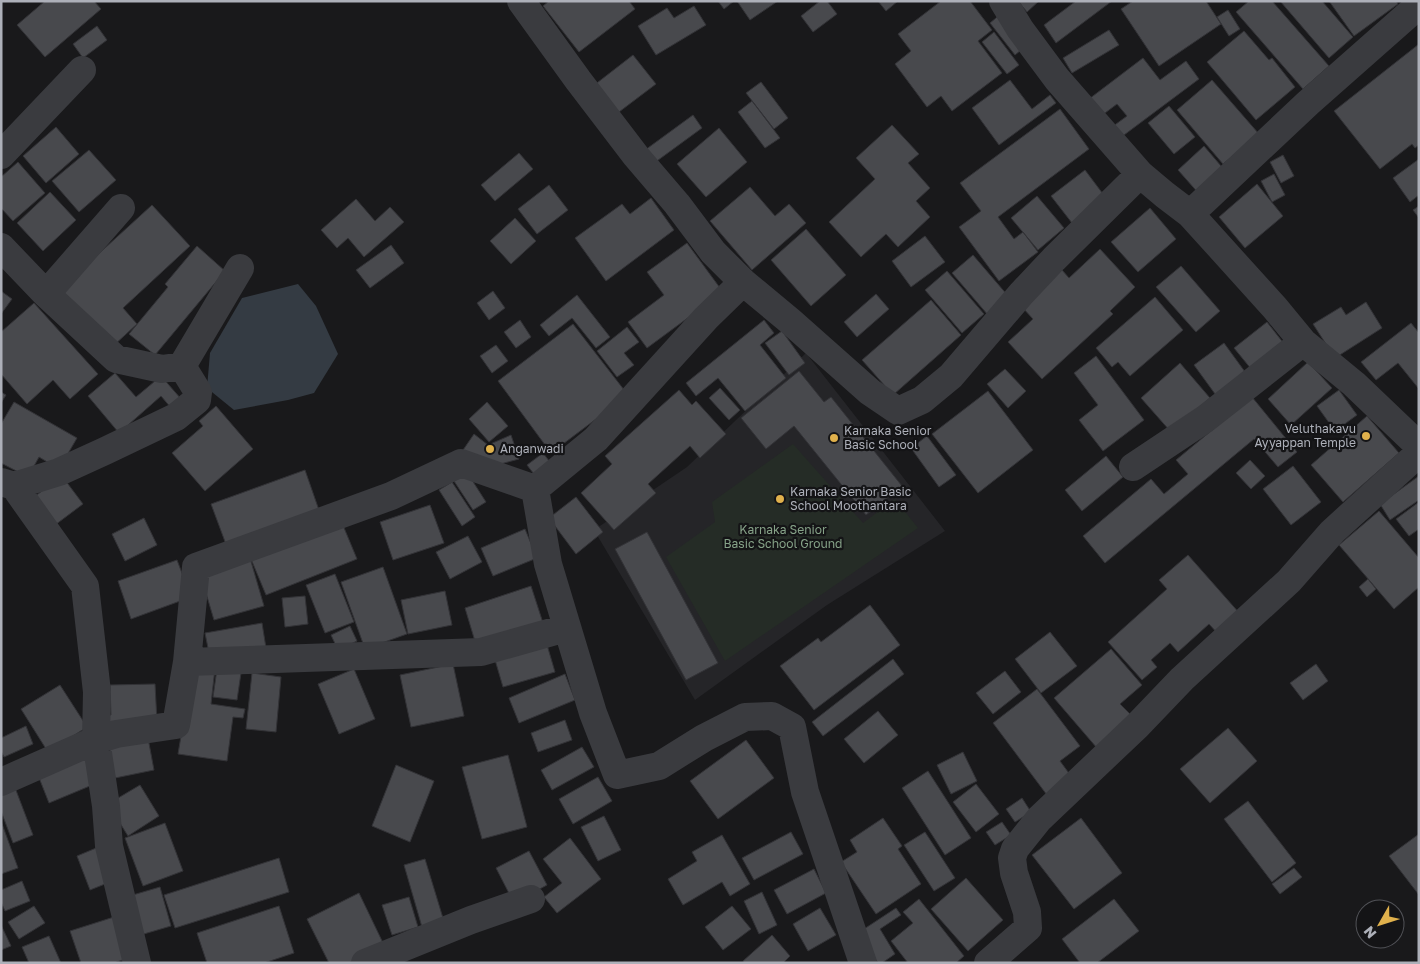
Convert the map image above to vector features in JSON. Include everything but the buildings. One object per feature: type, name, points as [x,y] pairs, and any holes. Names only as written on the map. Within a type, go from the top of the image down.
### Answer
[{"type":"street","points":[[522,1],[578,80],[713,252],[743,282],[870,392],[898,411],[922,400],[952,376],[1054,259],[1140,174]]},
{"type":"street","points":[[1003,1],[1020,29],[1057,79],[1140,174],[1190,214],[1275,308],[1303,342],[1354,384],[1419,446]]},
{"type":"street","points":[[1190,214],[1308,103],[1419,5]]},
{"type":"street","points":[[1,155],[82,70]]},
{"type":"street","points":[[46,294],[121,208]]},
{"type":"street","points":[[1,247],[46,294],[116,359],[162,369],[182,366]]},
{"type":"street","points":[[182,366],[240,268]]},
{"type":"street","points":[[535,490],[596,439],[706,318],[743,282]]},
{"type":"street","points":[[1133,467],[1205,418],[1303,342]]},
{"type":"street","points":[[137,963],[109,846],[106,806],[96,740],[97,692],[85,586],[8,484],[59,472],[176,417],[197,400],[198,392],[182,366]]},
{"type":"street","points":[[988,963],[1028,928],[1027,912],[1014,873],[1012,858],[1015,849],[1039,819],[1137,726],[1182,679],[1289,581],[1332,532],[1419,453]]},
{"type":"street","points":[[1,782],[96,740],[116,734],[176,725],[187,662],[196,567],[391,496],[461,463],[535,490]]},
{"type":"street","points":[[535,490],[548,564],[566,628],[593,713],[617,775],[659,766],[704,738],[745,717],[772,716],[792,727],[804,792],[863,963]]},
{"type":"street","points":[[187,662],[481,652],[566,628]]},
{"type":"street","points":[[365,963],[471,920],[531,900]]},
{"type":"shaded area","points":[[298,284],[316,306],[338,354],[314,393],[234,410],[207,388],[210,353],[242,298]]},
{"type":"shaded area","name":"Karnaka Senior Basic School Moothantara","points":[[806,353],[945,531],[827,605],[695,700],[594,530],[687,467]]},
{"type":"green space","name":"Karnaka Senior Basic School Ground","points":[[793,444],[863,523],[895,499],[918,528],[725,661],[666,557],[715,522],[712,502]]},
{"type":"place","name":"Veluthakavu Ayyappan Temple","points":[[1366,436]]},
{"type":"place","name":"Karnaka Senior Basic School","points":[[834,438]]},
{"type":"place","name":"Anganwadi","points":[[490,449]]},
{"type":"place","name":"Karnaka Senior Basic School Moothantara","points":[[780,499]]}]
